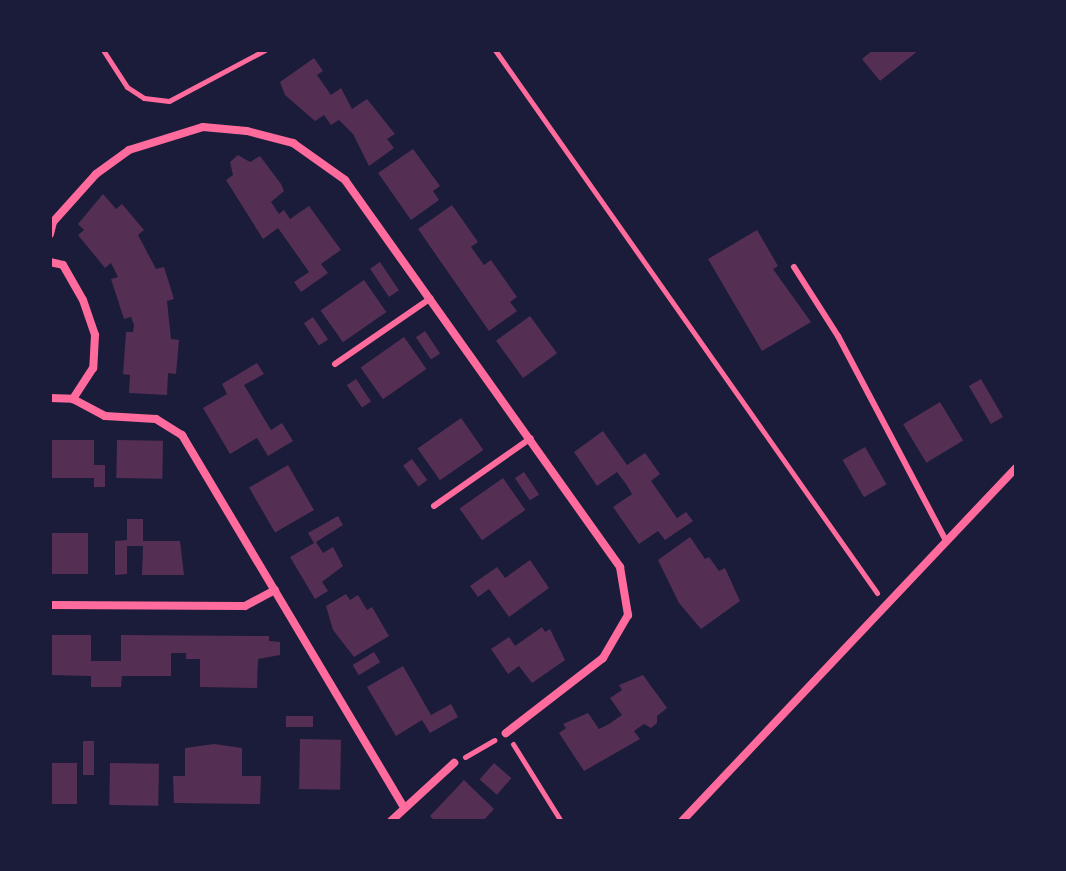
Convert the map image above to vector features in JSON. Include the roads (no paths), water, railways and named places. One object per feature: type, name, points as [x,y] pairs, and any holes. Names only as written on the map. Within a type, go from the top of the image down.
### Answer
[{"type":"street","points":[[50,234],[53,222],[96,174],[129,150],[203,127],[247,131],[293,143],[345,180],[620,567],[628,615],[603,658],[506,733]]},
{"type":"street","points":[[50,262],[63,265],[83,300],[95,335],[93,368],[73,399]]},
{"type":"street","points":[[50,398],[73,399],[105,416],[156,419],[182,435],[404,807]]},
{"type":"street","points":[[682,821],[884,604],[1016,468]]},
{"type":"street","points":[[50,605],[245,606],[275,590]]},
{"type":"street","points":[[391,821],[454,763]]},
{"type":"lane","points":[[794,267],[838,336],[946,541]]},
{"type":"lane","points":[[335,364],[431,298]]},
{"type":"lane","points":[[434,506],[531,438]]}]
